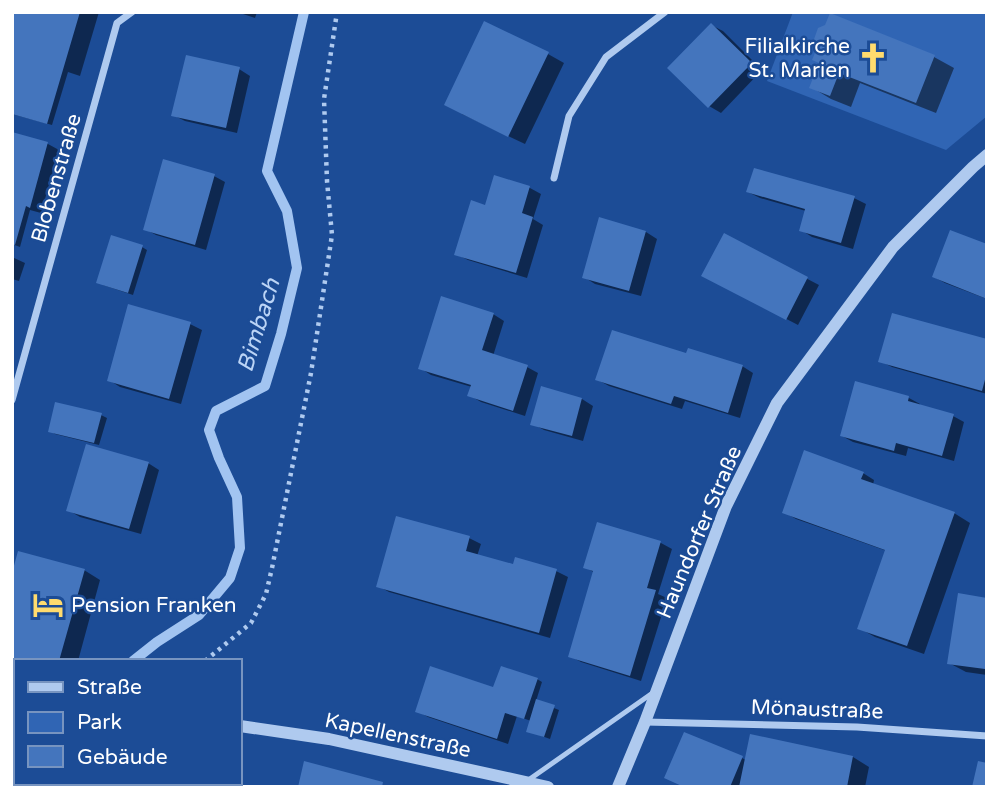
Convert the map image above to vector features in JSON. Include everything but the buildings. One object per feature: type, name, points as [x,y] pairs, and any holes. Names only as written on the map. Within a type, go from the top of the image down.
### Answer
[{"type":"street","name":"Blobenstraße","points":[[12,400],[117,23],[132,12]]},
{"type":"street","points":[[554,178],[569,116],[606,57],[665,12]]},
{"type":"street","name":"Haundorfer Straße","points":[[618,787],[726,506],[777,402],[892,247],[987,155]]},
{"type":"street","name":"Mönaustraße","points":[[645,722],[858,727],[987,736]]},
{"type":"street","name":"Kapellenstraße","points":[[242,726],[329,739],[548,787]]},
{"type":"lane","points":[[526,782],[656,691]]},
{"type":"path","points":[[207,659],[251,623],[266,594],[272,568],[311,373],[331,235],[324,99],[337,12]]},
{"type":"green space","points":[[793,12],[987,12],[987,116],[946,150],[767,81]]},
{"type":"waterway","name":"Bimbach","points":[[136,659],[199,615],[230,578],[240,548],[237,497],[209,430],[216,411],[265,386],[297,268],[287,211],[267,171],[304,12]]},
{"type":"place","name":"Filialkirche St. Marien","points":[[873,58]]},
{"type":"place","name":"Pension Franken","points":[[48,605]]}]
